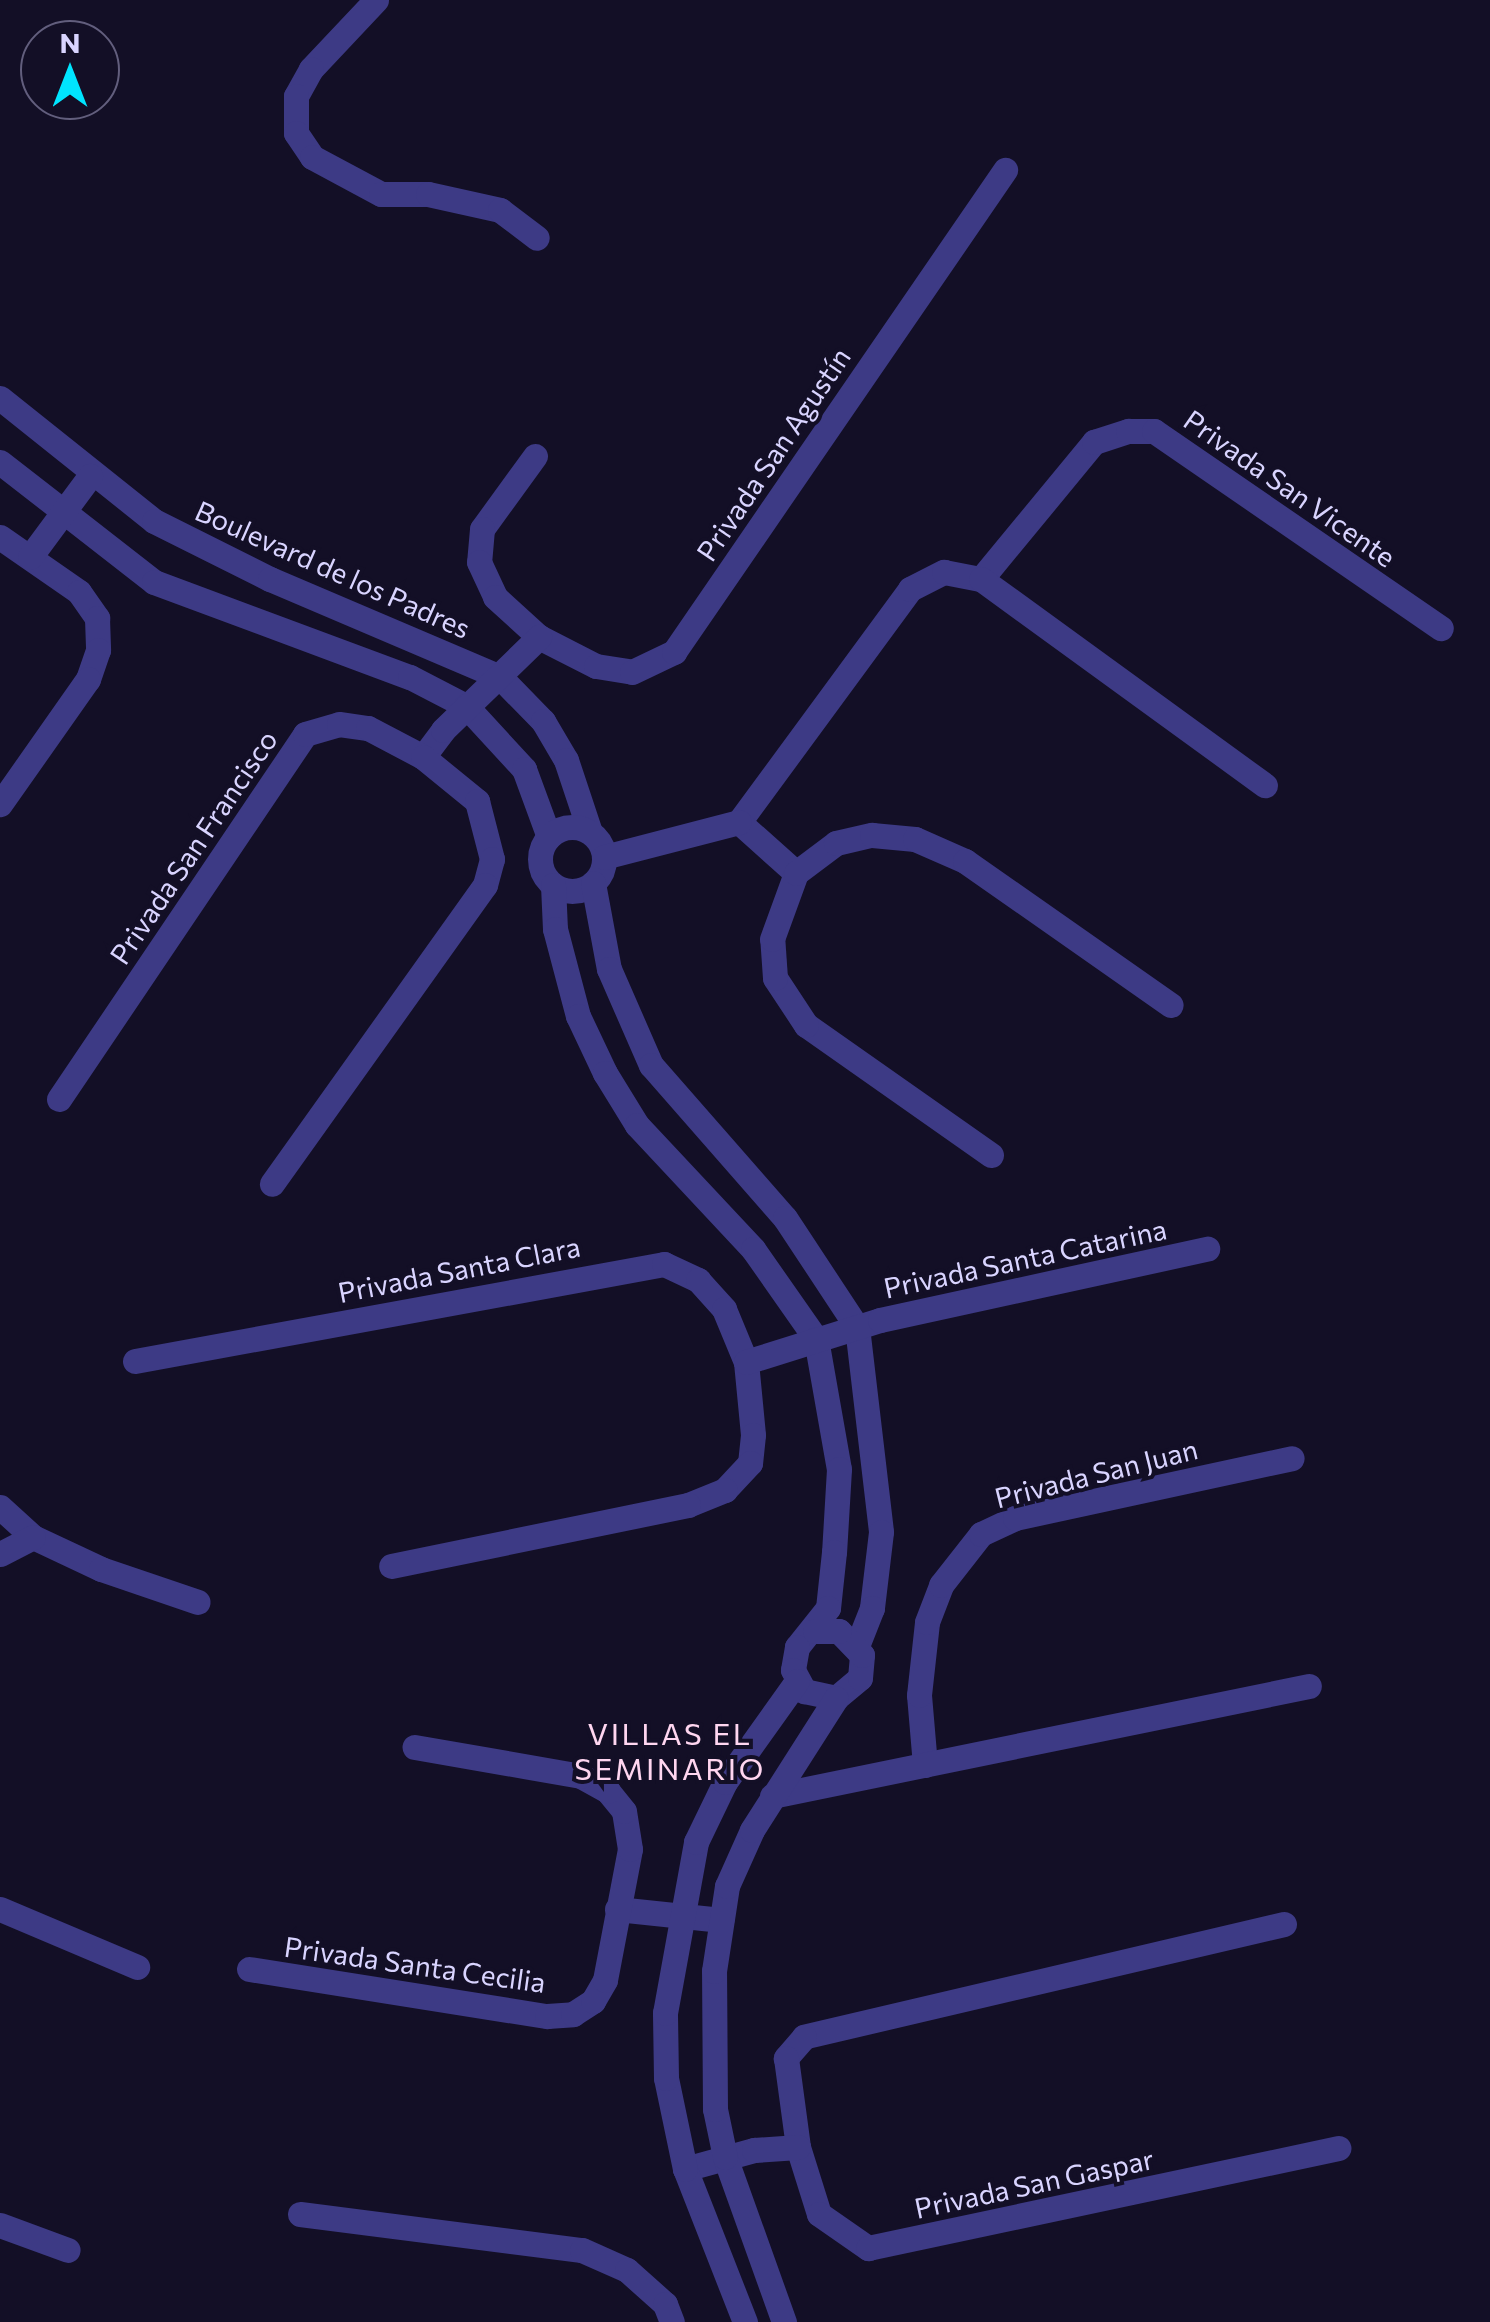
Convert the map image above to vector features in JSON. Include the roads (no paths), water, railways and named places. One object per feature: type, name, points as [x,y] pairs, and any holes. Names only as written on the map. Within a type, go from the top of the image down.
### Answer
[{"type":"street","points":[[376,0],[311,69],[296,96],[296,133],[312,157],[381,194],[428,194],[500,210],[537,238]]},
{"type":"street","name":"Privada San Agustín","points":[[534,456],[482,529],[479,562],[496,597],[539,638],[596,666],[632,672],[674,652],[1005,170]]},
{"type":"street","name":"Boulevard de los Padres","points":[[0,398],[90,476],[154,520],[270,580],[500,677],[543,721],[566,760],[590,832]]},
{"type":"street","name":"Privada San Vicente","points":[[981,580],[1094,442],[1128,430],[1154,430],[1441,628]]},
{"type":"street","points":[[0,462],[154,582],[410,677],[466,706],[524,770],[549,837]]},
{"type":"street","points":[[30,557],[60,511],[90,476]]},
{"type":"street","points":[[0,536],[80,592],[97,618],[98,650],[88,678],[0,804]]},
{"type":"street","points":[[604,857],[738,822],[910,588],[944,572],[981,580],[1264,785]]},
{"type":"street","points":[[423,757],[466,706],[539,638]]},
{"type":"street","name":"Privada San Francisco","points":[[59,1099],[304,734],[340,724],[368,728],[423,757],[478,801],[492,860],[485,885],[272,1184]]},
{"type":"street","points":[[738,822],[796,872]]},
{"type":"street","points":[[604,857],[590,832],[569,827],[549,837],[540,856],[553,885],[555,929],[578,1016],[636,1125],[754,1249],[816,1339],[839,1469],[828,1608],[793,1658],[797,1682],[814,1697],[836,1698]]},
{"type":"street","points":[[991,1155],[806,1025],[774,978],[772,939],[796,872],[836,842],[872,835],[915,839],[965,861],[1171,1005]]},
{"type":"street","points":[[604,857],[593,883],[609,969],[651,1065],[785,1218],[857,1327],[881,1532],[872,1608],[857,1646],[860,1678],[836,1698],[772,1796],[727,1886],[710,2034],[725,2158],[784,2322]]},
{"type":"street","points":[[553,885],[575,891],[593,883]]},
{"type":"street","name":"Privada Santa Catarina","points":[[857,1327],[1207,1249]]},
{"type":"street","name":"Privada Santa Clara","points":[[135,1361],[664,1264],[698,1280],[724,1309],[746,1362],[750,1463],[726,1490],[688,1505],[391,1566]]},
{"type":"street","points":[[746,1362],[857,1327]]},
{"type":"street","name":"Privada San Juan","points":[[925,1765],[919,1695],[927,1622],[941,1585],[981,1534],[1015,1518],[1292,1458]]},
{"type":"street","points":[[0,1507],[34,1537],[100,1569],[198,1602]]},
{"type":"street","points":[[0,1554],[34,1537]]},
{"type":"street","points":[[815,1631],[839,1630],[857,1646]]},
{"type":"street","points":[[745,2322],[685,2169],[666,2062],[665,2012],[696,1842],[725,1782],[797,1682]]},
{"type":"street","points":[[772,1796],[1309,1686]]},
{"type":"street","name":"Privada Santa Cecilia","points":[[248,1970],[547,2016],[572,2014],[593,2002],[606,1980],[630,1849],[624,1811],[608,1791],[580,1776],[414,1747]]},
{"type":"street","points":[[0,1908],[137,1967]]},
{"type":"street","points":[[617,1909],[721,1920]]},
{"type":"street","name":"Privada San Gaspar","points":[[1284,1924],[804,2037],[786,2058],[798,2147],[819,2214],[868,2248],[1339,2148]]},
{"type":"street","points":[[685,2169],[725,2158],[798,2147]]},
{"type":"street","points":[[300,2214],[582,2250],[627,2270],[664,2304],[672,2322]]},
{"type":"street","points":[[0,2226],[68,2250]]},
{"type":"district","name":"VILLAS EL SEMINARIO","points":[[670,1750]]}]
